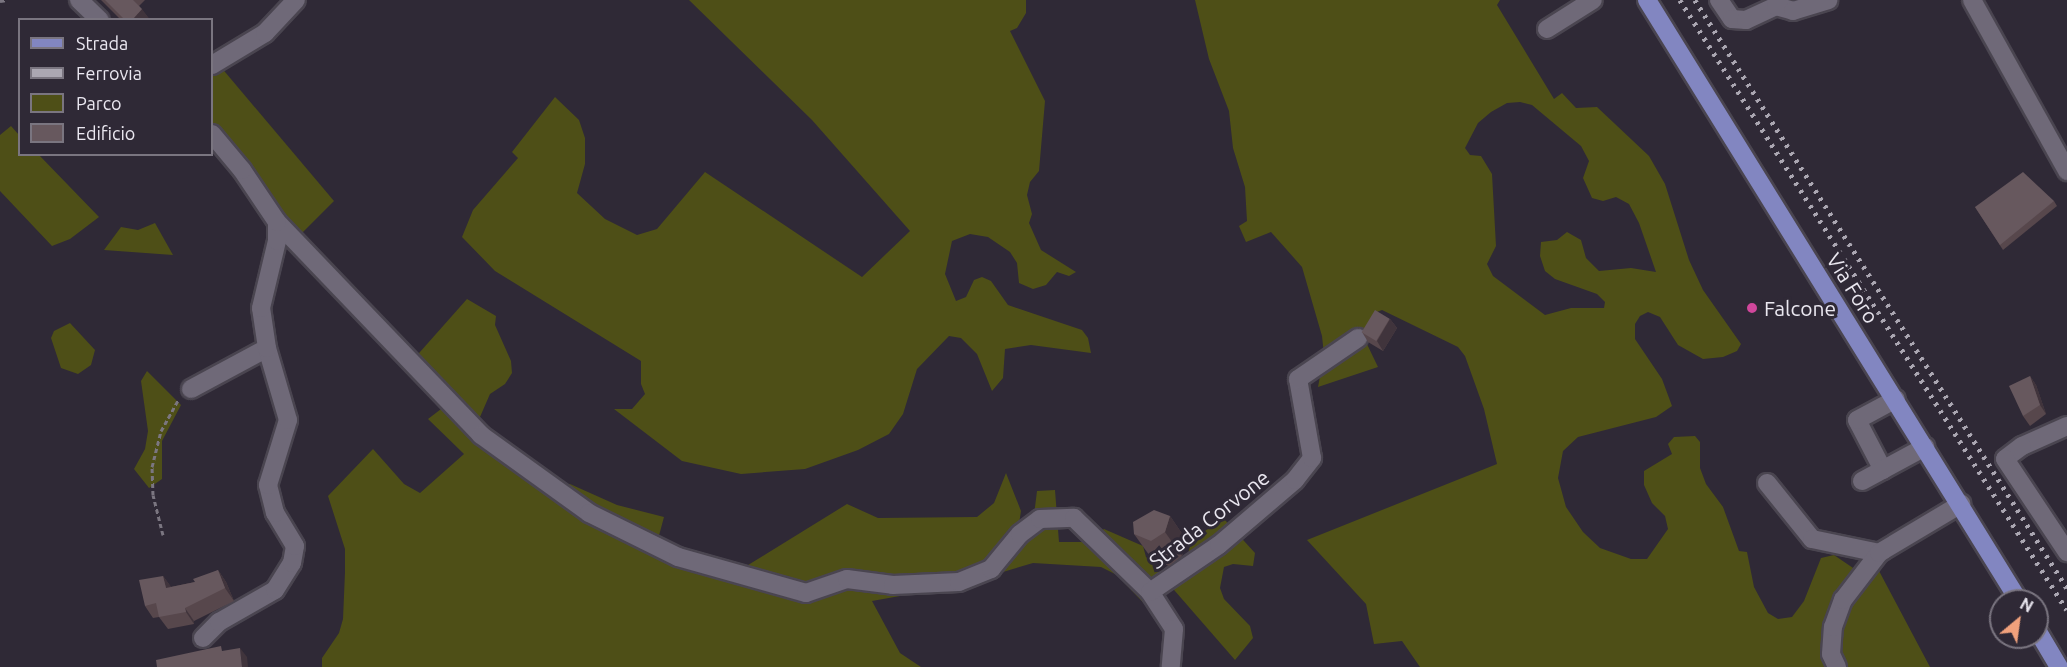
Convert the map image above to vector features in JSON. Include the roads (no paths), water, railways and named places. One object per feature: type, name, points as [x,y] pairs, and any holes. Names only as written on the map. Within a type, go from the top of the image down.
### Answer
[{"type":"main road","name":"Via Foro","points":[[1647,0],[2012,589]]},
{"type":"main road","points":[[2048,649],[2059,667]]},
{"type":"street","points":[[79,0],[98,18]]},
{"type":"street","points":[[213,64],[265,33],[296,0]]},
{"type":"street","points":[[1547,29],[1593,0]]},
{"type":"street","points":[[1719,0],[1732,19],[1746,20],[1776,6],[1793,11],[1828,0]]},
{"type":"street","points":[[1972,0],[2067,171]]},
{"type":"street","points":[[213,135],[242,170],[277,222],[481,435],[589,513],[678,557],[806,593],[847,579],[893,585],[959,582],[991,569],[1020,534],[1040,519],[1074,518],[1150,592],[1174,629],[1171,667]]},
{"type":"street","points":[[203,638],[219,622],[275,590],[292,563],[295,546],[275,513],[268,485],[288,420],[267,348],[261,308],[277,241],[277,222]]},
{"type":"street","name":"Strada Corvone","points":[[1150,592],[1219,545],[1295,480],[1312,458],[1298,379],[1358,338]]},
{"type":"street","points":[[191,389],[267,348]]},
{"type":"street","points":[[1883,470],[1857,420],[1896,399]]},
{"type":"street","points":[[2067,426],[2022,446],[2005,459],[2067,552]]},
{"type":"street","points":[[1862,481],[1925,447]]},
{"type":"street","points":[[1767,483],[1812,539],[1879,553]]},
{"type":"street","points":[[1837,667],[1831,654],[1833,627],[1843,600],[1879,553],[1961,504]]},
{"type":"railway","points":[[1680,0],[2067,610]]},
{"type":"railway","points":[[1695,0],[2067,588]]},
{"type":"place","name":"Falcone","points":[[1752,308]]}]
